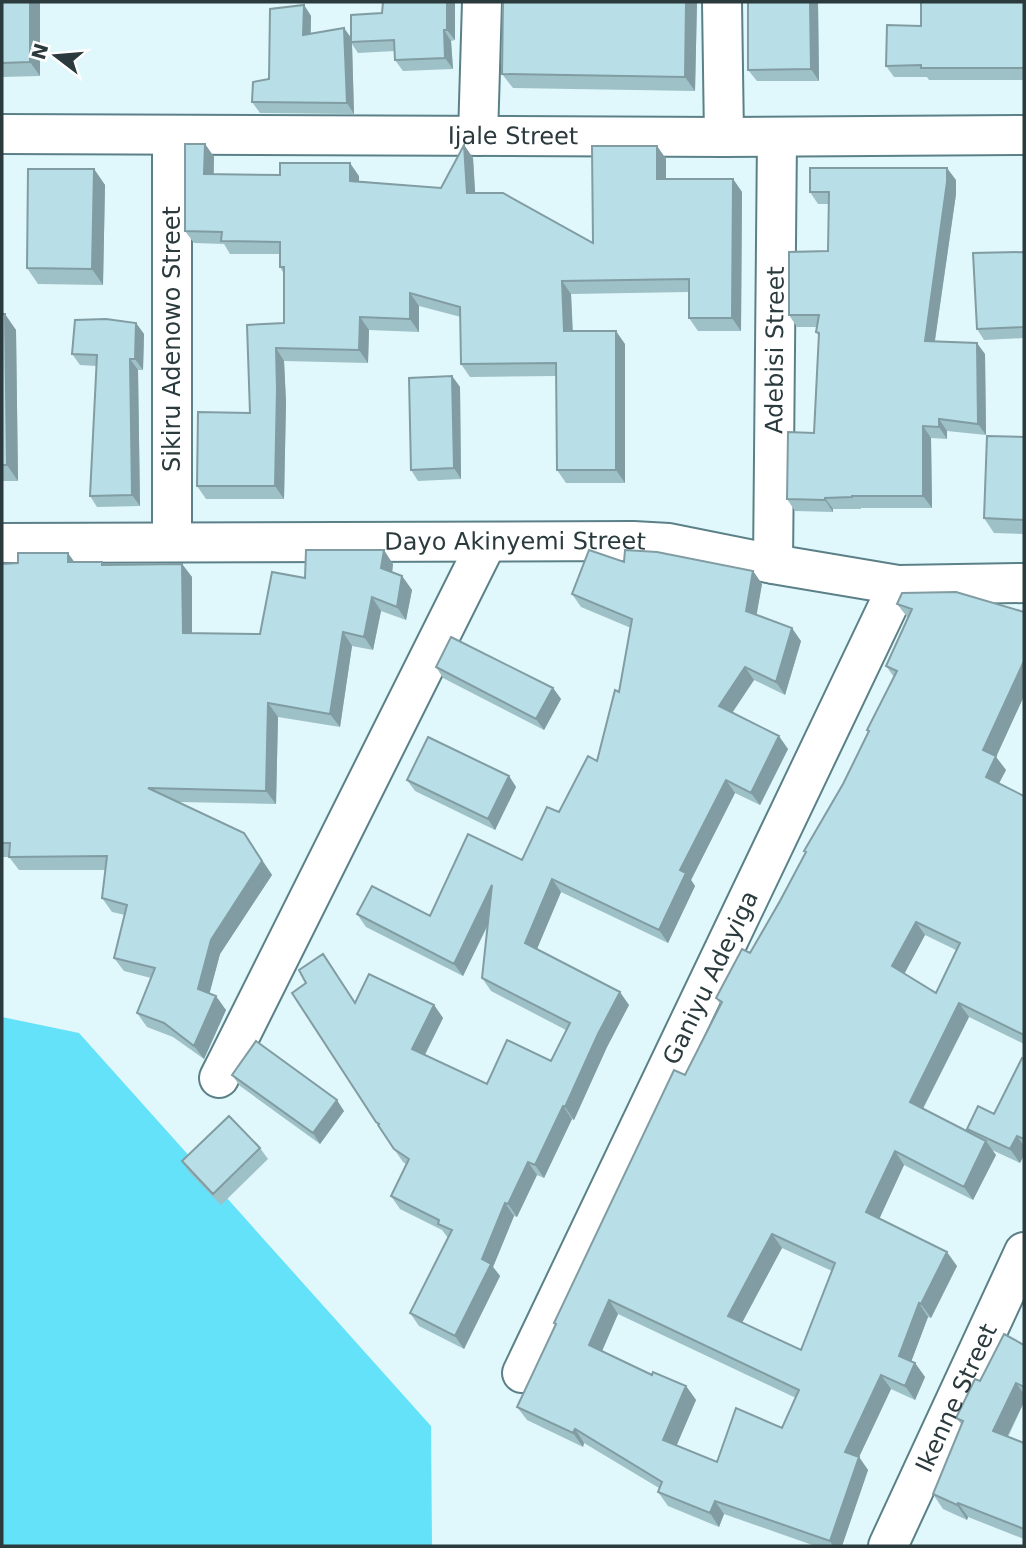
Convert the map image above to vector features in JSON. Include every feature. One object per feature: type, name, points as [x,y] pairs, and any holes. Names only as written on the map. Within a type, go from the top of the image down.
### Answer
[{"type":"street","points":[[478,136],[482,2]]},
{"type":"street","points":[[722,2],[724,137]]},
{"type":"street","name":"Ijale Street","points":[[2,134],[724,137],[1024,135]]},
{"type":"street","name":"Sikiru Adenowo Street","points":[[172,135],[172,542]]},
{"type":"street","name":"Adebisi Street","points":[[774,564],[777,137]]},
{"type":"street","name":"Dayo Akinyemi Street","points":[[2,543],[633,541],[669,543],[898,585],[1024,583]]},
{"type":"street","points":[[219,1078],[487,542]]},
{"type":"street","name":"Ganiyu Adeyiga","points":[[522,1373],[898,585]]},
{"type":"street","name":"Ikenne Street","points":[[888,1546],[1024,1252]]},
{"type":"shaded area","points":[[2,1017],[79,1033],[431,1426],[432,1546],[2,1546]]},
{"type":"building","points":[[2,2],[30,2],[30,62],[2,63]]},
{"type":"building","points":[[383,2],[447,2],[445,58],[395,60],[394,40],[351,42],[351,15],[382,13]]},
{"type":"building","points":[[503,2],[686,2],[685,77],[502,74]]},
{"type":"building","points":[[748,2],[810,2],[811,69],[748,70]]},
{"type":"building","points":[[921,2],[1024,2],[1024,69],[886,66],[887,25],[921,26]]},
{"type":"building","points":[[304,5],[303,35],[344,28],[347,103],[252,102],[253,82],[269,79],[270,9]]},
{"type":"building","points":[[185,144],[205,144],[204,174],[280,175],[280,163],[350,163],[350,181],[441,188],[464,145],[467,193],[503,193],[593,243],[592,146],[657,146],[657,179],[733,179],[732,318],[689,318],[689,279],[562,281],[564,331],[616,331],[616,470],[557,470],[556,363],[461,364],[460,307],[410,293],[410,319],[360,317],[359,350],[276,348],[275,486],[197,486],[198,412],[250,413],[247,325],[284,323],[284,267],[280,267],[280,242],[221,241],[222,232],[185,231]]},
{"type":"building","points":[[810,168],[947,168],[925,341],[977,343],[978,424],[939,419],[939,427],[923,426],[923,496],[787,499],[788,432],[814,433],[819,333],[816,332],[819,315],[789,315],[789,252],[828,251],[829,192],[810,192]]},
{"type":"building","points":[[28,169],[94,169],[92,269],[27,268]]},
{"type":"building","points":[[1024,252],[1024,327],[977,329],[973,253]]},
{"type":"building","points":[[2,314],[5,314],[7,465],[2,465]]},
{"type":"building","points":[[106,319],[136,323],[135,359],[130,359],[132,495],[90,496],[97,355],[72,354],[75,320]]},
{"type":"building","points":[[452,376],[454,468],[411,470],[409,378]]},
{"type":"building","points":[[987,436],[1024,437],[1024,520],[984,518]]},
{"type":"building","points":[[306,550],[384,550],[381,568],[402,576],[397,607],[372,597],[364,637],[343,632],[330,714],[268,703],[266,791],[148,788],[244,833],[262,861],[211,940],[198,989],[216,996],[194,1046],[164,1023],[137,1013],[155,968],[114,958],[127,905],[102,898],[107,856],[9,857],[10,843],[2,843],[2,564],[18,563],[18,553],[68,553],[68,562],[102,562],[102,565],[182,564],[183,633],[260,634],[272,572],[305,578]]},
{"type":"building","points":[[589,550],[624,562],[625,550],[657,552],[753,571],[746,611],[792,628],[776,682],[745,667],[719,706],[779,736],[751,793],[726,780],[680,870],[686,873],[659,930],[552,879],[525,943],[620,992],[535,1165],[528,1162],[508,1204],[505,1203],[482,1259],[491,1264],[455,1336],[410,1313],[452,1230],[438,1224],[439,1220],[391,1196],[409,1159],[394,1149],[292,993],[306,983],[299,970],[323,954],[355,1003],[369,974],[434,1005],[412,1049],[487,1084],[507,1040],[551,1061],[570,1023],[482,978],[492,885],[454,964],[357,914],[372,886],[430,916],[468,834],[522,860],[547,807],[559,812],[588,756],[597,761],[615,690],[619,692],[632,619],[572,594]]},
{"type":"building","points":[[956,592],[1024,612],[1024,661],[983,750],[996,756],[986,777],[1024,796],[1024,1035],[959,1003],[910,1102],[986,1141],[964,1187],[895,1151],[866,1212],[947,1252],[921,1304],[919,1303],[899,1356],[915,1363],[905,1386],[881,1375],[845,1452],[859,1457],[830,1541],[715,1501],[710,1513],[658,1492],[662,1482],[575,1429],[573,1433],[517,1407],[674,1070],[685,1075],[722,1002],[716,998],[742,949],[750,953],[843,784],[869,731],[867,730],[897,671],[886,666],[912,609],[897,604],[902,593]],"holes":[[[916,922],[960,943],[936,993],[892,966]],[[772,1234],[835,1263],[801,1350],[728,1316]],[[609,1300],[799,1390],[782,1428],[736,1408],[717,1462],[663,1440],[686,1386],[653,1372],[652,1375],[589,1345]]]},
{"type":"building","points":[[451,637],[553,688],[536,719],[436,667]]},
{"type":"building","points":[[428,737],[509,776],[488,819],[407,780]]},
{"type":"building","points":[[256,1041],[337,1100],[313,1133],[232,1075]]},
{"type":"building","points":[[1022,1058],[1024,1139],[1017,1136],[1010,1149],[967,1129],[978,1106],[994,1114]]},
{"type":"building","points":[[229,1116],[260,1148],[213,1194],[182,1161]]},
{"type":"building","points":[[1004,1334],[1024,1345],[1024,1387],[1016,1383],[993,1431],[1024,1443],[1024,1529],[933,1494],[963,1421],[956,1418],[975,1379],[980,1381]]}]
